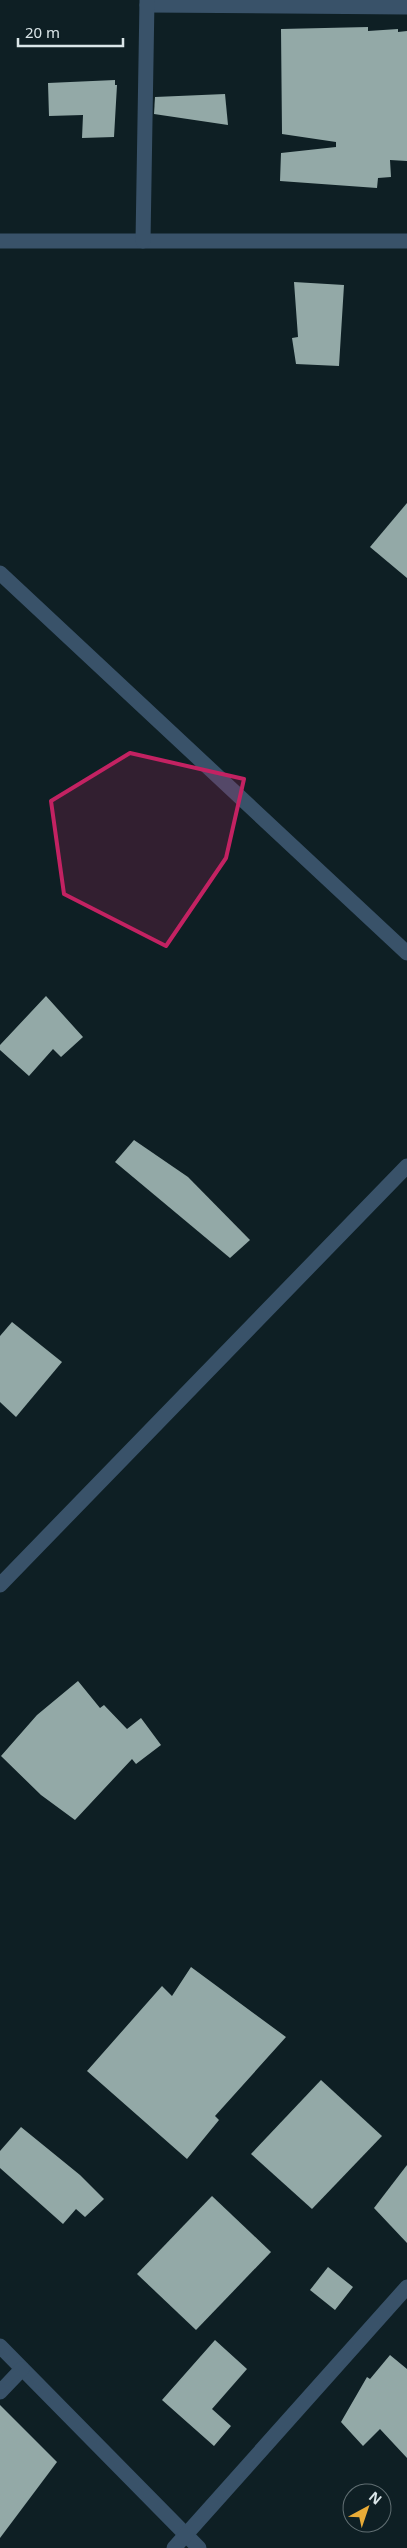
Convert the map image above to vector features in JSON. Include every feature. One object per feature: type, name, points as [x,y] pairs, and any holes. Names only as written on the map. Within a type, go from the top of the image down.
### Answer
[{"type":"street","points":[[143,241],[147,3],[407,8]]},
{"type":"street","points":[[0,242],[407,241]]},
{"type":"street","points":[[0,573],[407,953]]},
{"type":"street","points":[[0,1585],[407,1166]]},
{"type":"street","points":[[174,2548],[407,2287]]},
{"type":"street","points":[[0,2346],[199,2548]]},
{"type":"street","points":[[0,2392],[22,2369]]},
{"type":"highlighted area","points":[[130,753],[244,779],[226,858],[166,946],[64,894],[51,801]]},
{"type":"building","points":[[368,27],[368,31],[398,29],[398,32],[407,31],[407,161],[390,160],[391,177],[378,178],[377,188],[280,181],[281,153],[336,147],[336,142],[282,134],[281,29]]},
{"type":"building","points":[[115,80],[115,85],[117,85],[114,137],[82,138],[83,115],[49,116],[48,83]]},
{"type":"building","points":[[225,94],[228,125],[154,114],[155,97]]},
{"type":"building","points":[[294,282],[344,285],[339,366],[296,364],[292,338],[298,337]]},
{"type":"building","points":[[407,503],[407,578],[370,547]]},
{"type":"building","points":[[46,996],[83,1037],[61,1057],[53,1049],[29,1076],[0,1050],[0,1045]]},
{"type":"building","points":[[134,1140],[188,1177],[250,1240],[230,1258],[115,1162]]},
{"type":"building","points":[[12,1322],[62,1362],[16,1417],[0,1402],[0,1336]]},
{"type":"building","points":[[78,1681],[100,1708],[104,1705],[127,1729],[141,1718],[161,1745],[136,1764],[132,1759],[75,1820],[41,1795],[1,1756],[37,1715]]},
{"type":"building","points":[[191,1967],[286,2037],[215,2116],[219,2120],[187,2159],[87,2071],[162,1986],[172,1996]]},
{"type":"building","points":[[321,2080],[382,2136],[312,2209],[251,2154]]},
{"type":"building","points":[[21,2127],[80,2175],[104,2199],[85,2217],[76,2209],[63,2224],[0,2168],[0,2151]]},
{"type":"building","points":[[407,2165],[407,2243],[374,2208]]},
{"type":"building","points":[[212,2196],[271,2252],[196,2330],[137,2274]]},
{"type":"building","points":[[328,2267],[353,2287],[335,2310],[310,2290]]},
{"type":"building","points":[[215,2340],[247,2369],[212,2409],[231,2426],[214,2446],[162,2400]]},
{"type":"building","points":[[390,2355],[407,2369],[407,2458],[380,2429],[363,2446],[341,2422],[367,2377],[370,2379]]},
{"type":"building","points":[[0,2405],[57,2462],[0,2538]]}]
